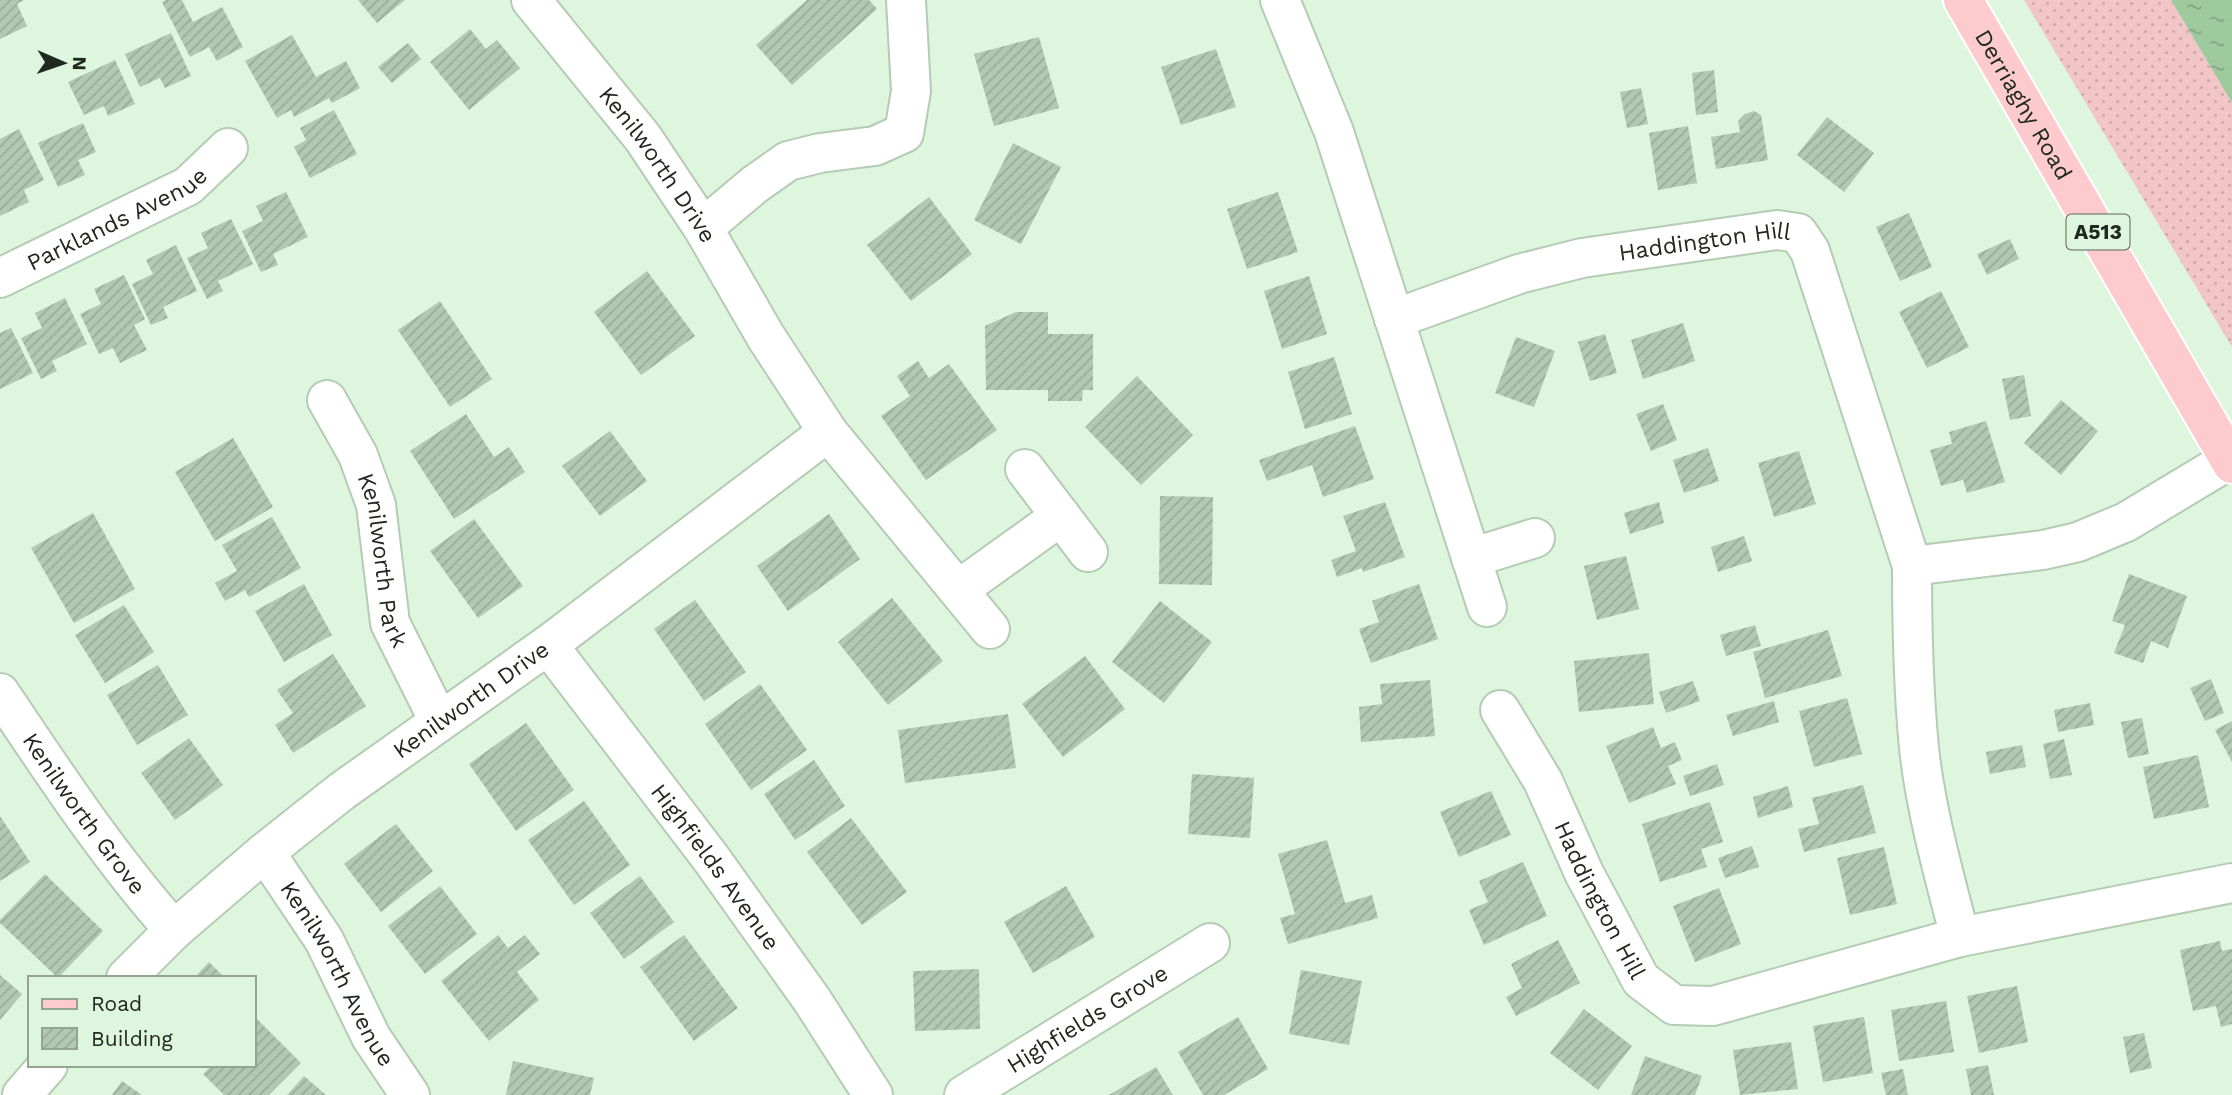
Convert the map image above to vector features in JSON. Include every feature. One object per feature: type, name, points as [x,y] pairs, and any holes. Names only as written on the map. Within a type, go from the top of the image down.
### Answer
[{"type":"main road","name":"Derriaghy Road","points":[[1964,0],[2231,462]]},
{"type":"street","name":"Kenilworth Drive","points":[[531,0],[643,138],[703,228],[766,337],[828,432],[990,629]]},
{"type":"street","points":[[703,228],[754,185],[788,161],[820,153],[875,146],[904,133],[911,91],[906,0]]},
{"type":"street","points":[[1280,0],[1334,132],[1487,607]]},
{"type":"street","name":"Parklands Avenue","points":[[0,278],[188,186],[228,148]]},
{"type":"street","name":"Haddington Hill","points":[[1394,320],[1519,274],[1582,258],[1777,230],[1798,233],[1810,251],[1912,566],[1913,664],[1919,750],[1932,823],[1960,937]]},
{"type":"street","name":"Kenilworth Park","points":[[327,400],[358,455],[376,505],[390,624],[439,721]]},
{"type":"street","name":"Kenilworth Drive","points":[[128,976],[174,930],[342,791],[548,645],[828,432]]},
{"type":"street","points":[[1912,566],[2043,550],[2078,542],[2126,522],[2231,462]]},
{"type":"street","points":[[1025,469],[1088,552]]},
{"type":"street","points":[[958,590],[1061,516]]},
{"type":"street","points":[[1472,558],[1535,538]]},
{"type":"street","name":"Highfields Avenue","points":[[548,645],[710,857],[812,1000],[873,1095]]},
{"type":"street","name":"Kenilworth Grove","points":[[0,693],[73,802],[134,885],[174,930]]},
{"type":"street","name":"Haddington Hill","points":[[1500,710],[1543,781],[1584,873],[1641,980],[1674,1006],[1713,1006],[1960,937],[2232,883]]},
{"type":"street","name":"Kenilworth Avenue","points":[[265,852],[324,940],[371,1037],[410,1095]]},
{"type":"street","name":"Highfields Grove","points":[[964,1095],[1210,943]]},
{"type":"street","points":[[22,1095],[46,1067]]},
{"type":"shaded area","points":[[2024,0],[2171,0],[2232,103],[2232,347]]},
{"type":"water","points":[[2171,0],[2232,0],[2232,103]]},
{"type":"building","points":[[0,0],[24,0],[17,4],[27,26],[0,39]]},
{"type":"building","points":[[182,0],[193,22],[222,7],[243,47],[217,61],[209,47],[190,57],[162,2]]},
{"type":"building","points":[[358,0],[405,0],[377,23]]},
{"type":"building","points":[[807,0],[869,0],[877,9],[792,85],[756,45]]},
{"type":"building","points":[[470,29],[486,49],[497,40],[520,68],[469,110],[430,62]]},
{"type":"building","points":[[171,33],[191,76],[165,88],[160,78],[140,87],[125,54]]},
{"type":"building","points":[[292,35],[316,77],[346,61],[360,88],[332,103],[329,98],[294,117],[291,110],[277,118],[245,61]]},
{"type":"building","points":[[1039,37],[1059,108],[994,126],[974,54]]},
{"type":"building","points":[[408,43],[421,59],[392,83],[378,67]]},
{"type":"building","points":[[1216,49],[1236,107],[1181,125],[1161,67]]},
{"type":"building","points":[[115,60],[135,104],[108,116],[104,106],[84,115],[68,82]]},
{"type":"building","points":[[1714,70],[1718,112],[1696,115],[1692,73]]},
{"type":"building","points":[[1641,88],[1648,124],[1627,128],[1620,92]]},
{"type":"building","points":[[334,110],[357,154],[310,178],[294,147],[306,140],[300,128]]},
{"type":"building","points":[[1754,111],[1761,115],[1768,160],[1716,169],[1711,137],[1740,132],[1738,121],[1745,114]]},
{"type":"building","points":[[1827,117],[1874,153],[1844,192],[1797,155]]},
{"type":"building","points":[[83,123],[96,152],[78,160],[85,175],[58,187],[38,143]]},
{"type":"building","points":[[1688,126],[1697,183],[1658,190],[1649,133]]},
{"type":"building","points":[[19,129],[44,180],[24,190],[29,202],[0,216],[0,139]]},
{"type":"building","points":[[1013,143],[1061,167],[1021,244],[974,220]]},
{"type":"building","points":[[286,192],[308,237],[273,254],[278,265],[261,272],[242,231],[263,221],[256,206]]},
{"type":"building","points":[[1278,192],[1298,252],[1247,269],[1227,209]]},
{"type":"building","points":[[929,197],[972,254],[911,301],[867,245]]},
{"type":"building","points":[[1909,213],[1932,267],[1900,281],[1876,227]]},
{"type":"building","points":[[231,219],[253,264],[218,281],[223,291],[207,299],[187,258],[208,248],[201,233]]},
{"type":"building","points":[[2010,239],[2019,259],[1987,275],[1977,254]]},
{"type":"building","points":[[176,245],[197,291],[163,307],[168,318],[151,325],[132,284],[153,274],[146,260]]},
{"type":"building","points":[[647,271],[695,336],[641,375],[594,312]]},
{"type":"building","points":[[124,275],[145,319],[134,325],[147,350],[120,363],[113,348],[99,354],[80,314],[101,304],[94,289]]},
{"type":"building","points":[[1309,276],[1327,334],[1282,349],[1264,291]]},
{"type":"building","points":[[1941,291],[1969,347],[1927,368],[1899,312]]},
{"type":"building","points":[[65,298],[87,344],[52,361],[57,371],[41,379],[21,338],[42,328],[35,313]]},
{"type":"building","points":[[440,301],[492,379],[450,407],[398,330]]},
{"type":"building","points":[[1016,312],[1048,312],[1048,334],[1093,334],[1093,390],[1083,390],[1082,401],[1048,401],[1048,390],[986,390],[985,326]]},
{"type":"building","points":[[1683,323],[1695,361],[1643,379],[1631,340]]},
{"type":"building","points":[[11,328],[33,373],[0,389],[0,333]]},
{"type":"building","points":[[1605,334],[1617,373],[1590,381],[1578,342]]},
{"type":"building","points":[[1516,337],[1555,351],[1534,407],[1495,393]]},
{"type":"building","points":[[1334,357],[1352,414],[1305,429],[1288,372]]},
{"type":"building","points":[[918,361],[929,378],[949,364],[997,430],[926,480],[881,416],[910,396],[897,376]]},
{"type":"building","points":[[2024,375],[2031,416],[2010,420],[2002,379]]},
{"type":"building","points":[[1137,376],[1193,435],[1141,485],[1085,427]]},
{"type":"building","points":[[2061,400],[2098,431],[2061,475],[2024,443]]},
{"type":"building","points":[[1663,404],[1677,440],[1651,451],[1636,414]]},
{"type":"building","points":[[466,414],[494,457],[509,447],[525,472],[454,519],[410,451]]},
{"type":"building","points":[[1986,421],[2005,482],[1967,493],[1963,480],[1941,486],[1930,450],[1952,444],[1949,432]]},
{"type":"building","points":[[1355,426],[1374,479],[1323,497],[1312,465],[1267,481],[1259,460]]},
{"type":"building","points":[[610,431],[647,481],[600,516],[562,466]]},
{"type":"building","points":[[233,438],[273,507],[215,541],[175,472]]},
{"type":"building","points":[[1708,448],[1719,481],[1684,493],[1673,460]]},
{"type":"building","points":[[1799,451],[1816,504],[1774,517],[1758,463]]},
{"type":"building","points":[[1160,496],[1213,497],[1212,585],[1159,584]]},
{"type":"building","points":[[1385,502],[1405,557],[1363,572],[1362,568],[1337,577],[1331,560],[1356,551],[1343,516]]},
{"type":"building","points":[[1659,502],[1664,523],[1630,534],[1624,513]]},
{"type":"building","points":[[93,513],[135,589],[74,623],[31,548]]},
{"type":"building","points":[[829,514],[860,559],[788,611],[757,566]]},
{"type":"building","points":[[272,517],[301,568],[249,597],[245,590],[225,601],[215,583],[237,571],[222,545]]},
{"type":"building","points":[[474,519],[523,586],[478,618],[430,551]]},
{"type":"building","points":[[1744,536],[1752,561],[1718,572],[1711,547]]},
{"type":"building","points":[[1626,556],[1639,609],[1597,620],[1584,566]]},
{"type":"building","points":[[2129,574],[2187,596],[2168,648],[2151,641],[2143,663],[2114,653],[2125,625],[2112,621]]},
{"type":"building","points":[[304,584],[332,635],[284,662],[255,611]]},
{"type":"building","points":[[1419,584],[1438,639],[1371,663],[1359,629],[1379,622],[1372,601]]},
{"type":"building","points":[[892,598],[943,661],[888,705],[838,642]]},
{"type":"building","points":[[695,600],[746,672],[704,701],[654,629]]},
{"type":"building","points":[[1160,601],[1212,642],[1164,703],[1112,662]]},
{"type":"building","points":[[124,605],[154,652],[105,683],[75,635]]},
{"type":"building","points":[[1755,625],[1761,646],[1726,656],[1720,635]]},
{"type":"building","points":[[1828,630],[1842,676],[1765,698],[1753,652]]},
{"type":"building","points":[[1649,653],[1654,704],[1579,712],[1574,661]]},
{"type":"building","points":[[333,654],[366,706],[293,753],[275,725],[293,713],[277,690]]},
{"type":"building","points":[[1085,656],[1125,709],[1063,757],[1022,704]]},
{"type":"building","points":[[158,665],[188,715],[137,745],[107,695]]},
{"type":"building","points":[[2211,679],[2224,713],[2205,721],[2190,688]]},
{"type":"building","points":[[1430,680],[1435,736],[1361,742],[1359,707],[1382,704],[1380,684]]},
{"type":"building","points":[[1693,681],[1700,701],[1666,713],[1659,692]]},
{"type":"building","points":[[760,684],[807,750],[751,790],[705,724]]},
{"type":"building","points":[[1847,698],[1862,754],[1814,767],[1799,711]]},
{"type":"building","points":[[1774,701],[1779,722],[1733,736],[1726,715]]},
{"type":"building","points":[[2090,703],[2094,725],[2058,732],[2054,710]]},
{"type":"building","points":[[1008,714],[1016,768],[905,783],[898,730]]},
{"type":"building","points":[[2142,718],[2149,754],[2128,758],[2121,722]]},
{"type":"building","points":[[2232,721],[2232,762],[2215,730]]},
{"type":"building","points":[[526,723],[574,790],[516,831],[469,764]]},
{"type":"building","points":[[1653,727],[1661,748],[1675,742],[1682,760],[1668,766],[1676,784],[1629,803],[1606,746]]},
{"type":"building","points":[[189,738],[223,785],[175,820],[141,773]]},
{"type":"building","points":[[2064,739],[2072,775],[2050,779],[2043,744]]},
{"type":"building","points":[[2022,745],[2026,767],[1990,774],[1986,752]]},
{"type":"building","points":[[2198,755],[2209,807],[2154,819],[2143,767]]},
{"type":"building","points":[[814,760],[845,806],[795,840],[764,794]]},
{"type":"building","points":[[1717,764],[1724,785],[1690,796],[1683,776]]},
{"type":"building","points":[[1192,774],[1254,778],[1250,838],[1188,834]]},
{"type":"building","points":[[1863,785],[1876,833],[1804,852],[1798,829],[1819,824],[1812,798]]},
{"type":"building","points":[[1788,786],[1793,807],[1758,818],[1753,797]]},
{"type":"building","points":[[1491,791],[1511,835],[1459,857],[1440,812]]},
{"type":"building","points":[[584,801],[630,865],[574,905],[528,840]]},
{"type":"building","points":[[1710,802],[1723,842],[1701,849],[1707,867],[1660,882],[1642,824]]},
{"type":"building","points":[[0,816],[30,862],[0,881]]},
{"type":"building","points":[[851,818],[907,892],[862,925],[807,852]]},
{"type":"building","points":[[396,824],[433,871],[381,912],[344,864]]},
{"type":"building","points":[[1327,840],[1345,903],[1372,895],[1378,918],[1288,944],[1280,918],[1295,914],[1278,854]]},
{"type":"building","points":[[1752,846],[1759,867],[1725,878],[1718,858]]},
{"type":"building","points":[[1884,847],[1897,904],[1850,915],[1837,858]]},
{"type":"building","points":[[1523,862],[1547,916],[1484,945],[1469,910],[1488,902],[1479,881]]},
{"type":"building","points":[[45,874],[103,931],[60,976],[56,976],[0,923]]},
{"type":"building","points":[[640,876],[674,922],[624,959],[590,913]]},
{"type":"building","points":[[440,886],[477,934],[425,974],[388,926]]},
{"type":"building","points":[[1066,886],[1095,937],[1033,973],[1004,922]]},
{"type":"building","points":[[1719,888],[1741,944],[1695,962],[1673,906]]},
{"type":"building","points":[[498,935],[508,948],[525,935],[540,954],[517,972],[539,1000],[489,1041],[441,981]]},
{"type":"building","points":[[684,935],[738,1008],[694,1041],[640,967]]},
{"type":"building","points":[[1558,940],[1580,983],[1516,1016],[1506,997],[1522,988],[1511,964]]},
{"type":"building","points":[[2220,941],[2222,951],[2232,949],[2232,1024],[2221,1027],[2216,1006],[2193,1011],[2180,950]]},
{"type":"building","points":[[209,962],[223,976],[196,976]]},
{"type":"building","points":[[979,969],[980,1029],[915,1031],[913,971]]},
{"type":"building","points":[[1301,970],[1362,981],[1349,1045],[1289,1034]]},
{"type":"building","points":[[0,975],[22,994],[0,1020]]},
{"type":"building","points":[[2017,986],[2028,1042],[1979,1053],[1967,996]]},
{"type":"building","points":[[1946,1001],[1954,1052],[1899,1061],[1891,1010]]},
{"type":"building","points":[[1584,1009],[1632,1046],[1598,1090],[1550,1053]]},
{"type":"building","points":[[1238,1017],[1268,1069],[1224,1095],[1203,1095],[1178,1052]]},
{"type":"building","points":[[1864,1017],[1873,1073],[1823,1082],[1813,1026]]},
{"type":"building","points":[[256,1020],[301,1063],[269,1095],[224,1095],[203,1074],[210,1067],[256,1067]]},
{"type":"building","points":[[2144,1033],[2152,1068],[2130,1073],[2123,1037]]},
{"type":"building","points":[[1791,1042],[1798,1089],[1740,1095],[1733,1050]]},
{"type":"building","points":[[1645,1056],[1702,1076],[1695,1095],[1631,1095]]},
{"type":"building","points":[[513,1061],[594,1078],[590,1095],[506,1095]]},
{"type":"building","points":[[1988,1065],[1994,1095],[1971,1095],[1966,1069]]},
{"type":"building","points":[[1156,1067],[1173,1095],[1109,1095]]},
{"type":"building","points":[[1903,1069],[1908,1095],[1886,1095],[1881,1073]]},
{"type":"building","points":[[304,1076],[326,1095],[287,1095]]},
{"type":"building","points":[[122,1081],[142,1095],[112,1095]]}]
